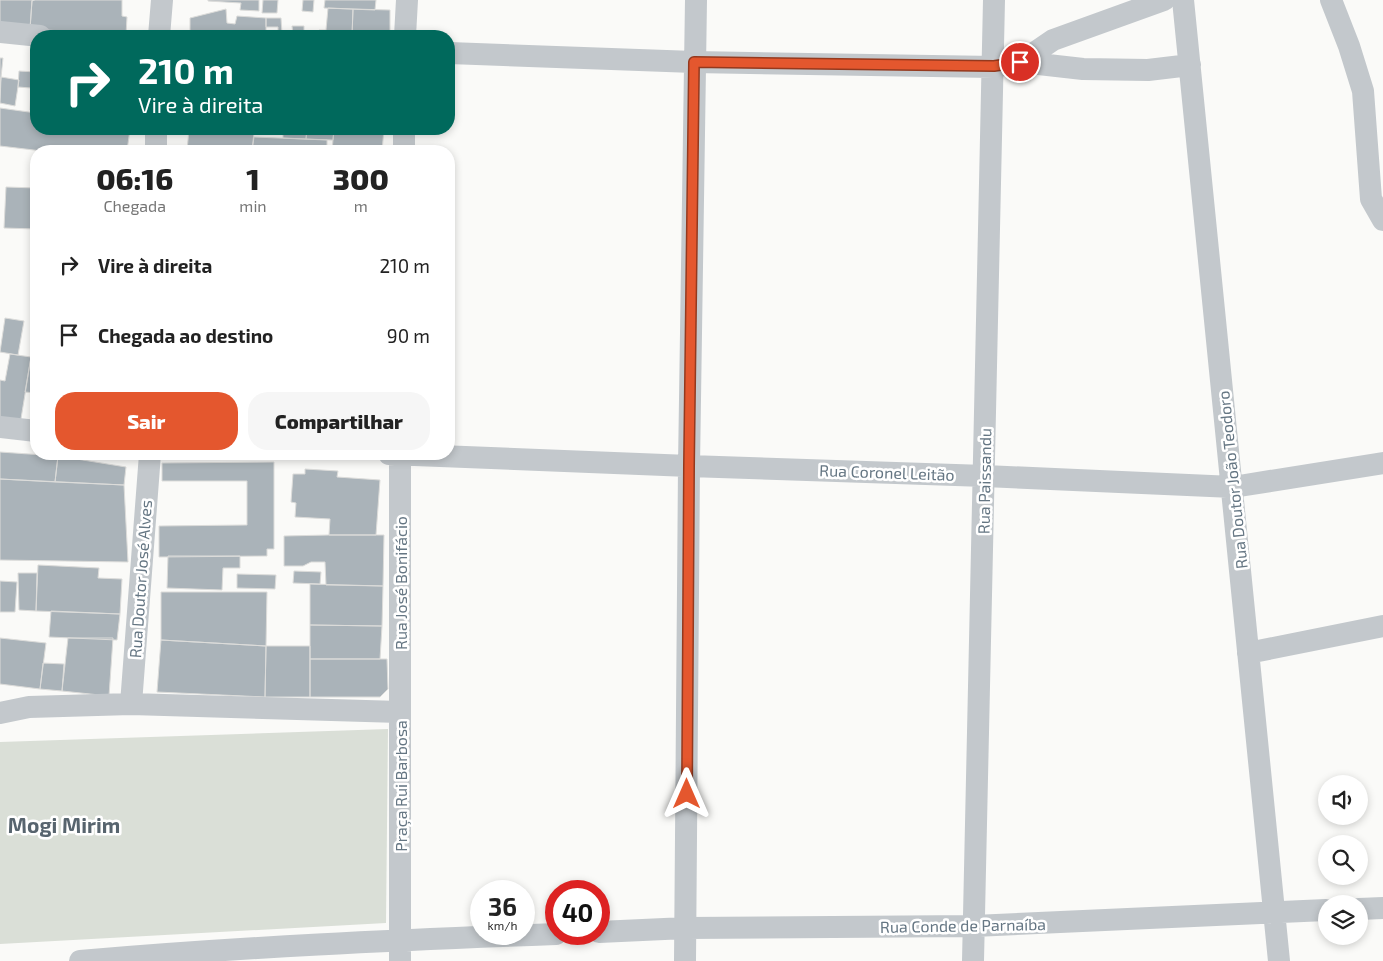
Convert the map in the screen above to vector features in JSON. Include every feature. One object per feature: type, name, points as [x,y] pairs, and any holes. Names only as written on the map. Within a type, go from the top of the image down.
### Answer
[{"type":"street","points":[[160,30],[162,0]]},
{"type":"street","points":[[405,30],[406,0]]},
{"type":"street","points":[[685,961],[689,466],[696,0]]},
{"type":"street","name":"Rua Paissandu","points":[[973,961],[994,0]]},
{"type":"street","points":[[1020,62],[1053,40],[1164,0]]},
{"type":"street","name":"Rua Doutor João Teodoro","points":[[1183,0],[1279,961]]},
{"type":"street","points":[[1331,0],[1349,46],[1363,91],[1371,199],[1383,220]]},
{"type":"street","points":[[0,32],[30,35]]},
{"type":"street","points":[[455,53],[694,62],[994,66],[1020,62],[1082,69],[1148,70],[1190,66]]},
{"type":"street","points":[[0,427],[30,430]]},
{"type":"street","name":"Rua Coronel Leitão","points":[[455,456],[1233,487],[1383,463]]},
{"type":"street","name":"Rua Doutor José Alves","points":[[131,704],[150,460]]},
{"type":"street","name":"Rua José Bonifácio","points":[[400,460],[400,712]]},
{"type":"street","points":[[1248,653],[1383,626]]},
{"type":"street","name":"Praça Rui Barbosa","points":[[0,713],[29,707],[131,704],[400,712],[400,950]]},
{"type":"street","points":[[1368,909],[1383,908]]},
{"type":"street","name":"Rua Conde de Parnaíba","points":[[610,931],[686,928],[974,926],[1318,910]]},
{"type":"street","points":[[80,961],[400,950],[545,935]]},
{"type":"shaded area","points":[[388,729],[386,923],[0,944],[0,742]]},
{"type":"building","points":[[0,0],[32,0],[30,29],[0,26]]},
{"type":"building","points":[[122,0],[122,16],[127,17],[126,30],[30,29],[32,1]]},
{"type":"building","points":[[208,0],[259,0],[259,11],[240,10],[241,3]]},
{"type":"building","points":[[263,0],[278,0],[277,13],[262,13]]},
{"type":"building","points":[[303,0],[314,0],[313,12],[302,11]]},
{"type":"building","points":[[325,0],[376,0],[375,10],[324,8]]},
{"type":"building","points":[[328,8],[353,9],[352,30],[326,30]]},
{"type":"building","points":[[226,9],[227,23],[235,24],[237,16],[266,18],[266,30],[190,30],[190,18]]},
{"type":"building","points":[[353,9],[390,10],[390,30],[352,30]]},
{"type":"building","points":[[266,18],[281,18],[282,30],[278,30],[278,27],[266,27]]},
{"type":"building","points":[[292,26],[304,26],[304,30],[292,30]]},
{"type":"building","points":[[0,58],[3,58],[0,87]]},
{"type":"building","points":[[19,71],[30,72],[30,88],[18,87]]},
{"type":"building","points":[[1,77],[19,80],[15,106],[0,103]]},
{"type":"building","points":[[0,108],[30,112],[30,135],[129,135],[128,145],[30,145],[30,150],[0,146]]},
{"type":"building","points":[[188,135],[254,135],[253,145],[188,145]]},
{"type":"building","points":[[283,135],[306,135],[306,139],[283,138]]},
{"type":"building","points":[[306,135],[333,135],[333,140],[306,139]]},
{"type":"building","points":[[333,135],[383,135],[383,145],[333,145]]},
{"type":"building","points":[[254,137],[327,140],[327,145],[253,145]]},
{"type":"building","points":[[6,187],[30,188],[30,229],[4,228]]},
{"type":"building","points":[[5,318],[24,321],[18,355],[0,352]]},
{"type":"building","points":[[10,354],[30,357],[20,425],[0,422],[0,380],[5,381]]},
{"type":"building","points":[[30,363],[30,392],[25,392]]},
{"type":"building","points":[[0,452],[30,454],[30,460],[58,460],[55,482],[0,479]]},
{"type":"building","points":[[58,460],[83,460],[126,467],[124,485],[55,482]]},
{"type":"building","points":[[274,462],[274,549],[267,549],[267,556],[159,557],[159,526],[247,525],[247,481],[162,481],[162,463]]},
{"type":"building","points":[[305,469],[338,471],[337,477],[380,480],[376,535],[329,535],[330,519],[295,517],[296,503],[291,502],[293,474],[305,474]]},
{"type":"building","points":[[0,479],[124,485],[128,562],[0,560]]},
{"type":"building","points":[[384,535],[383,586],[326,585],[325,562],[311,562],[303,566],[284,566],[284,536]]},
{"type":"building","points":[[168,556],[240,556],[240,568],[223,568],[222,590],[167,588]]},
{"type":"building","points":[[38,565],[99,568],[98,578],[122,579],[120,614],[36,611]]},
{"type":"building","points":[[294,571],[321,572],[320,584],[293,583]]},
{"type":"building","points":[[18,573],[37,573],[36,611],[19,610]]},
{"type":"building","points":[[237,574],[276,575],[275,589],[237,588]]},
{"type":"building","points":[[0,581],[17,582],[15,612],[0,612]]},
{"type":"building","points":[[310,584],[383,586],[382,626],[310,625]]},
{"type":"building","points":[[161,592],[267,592],[266,646],[161,640]]},
{"type":"building","points":[[51,611],[120,614],[117,640],[49,637]]},
{"type":"building","points":[[310,625],[382,626],[380,659],[310,659]]},
{"type":"building","points":[[0,638],[46,643],[40,689],[0,684]]},
{"type":"building","points":[[68,638],[113,638],[109,696],[62,691]]},
{"type":"building","points":[[161,640],[266,646],[265,697],[157,692]]},
{"type":"building","points":[[266,646],[310,646],[310,697],[265,697]]},
{"type":"building","points":[[310,659],[387,659],[388,689],[380,697],[310,697]]},
{"type":"building","points":[[43,663],[64,664],[62,691],[40,689]]},
{"type":"district","name":"Mogi Mirim","points":[[64,824]]},
{"type":"route","points":[[687,794],[694,62],[994,66],[1020,62]]}]
